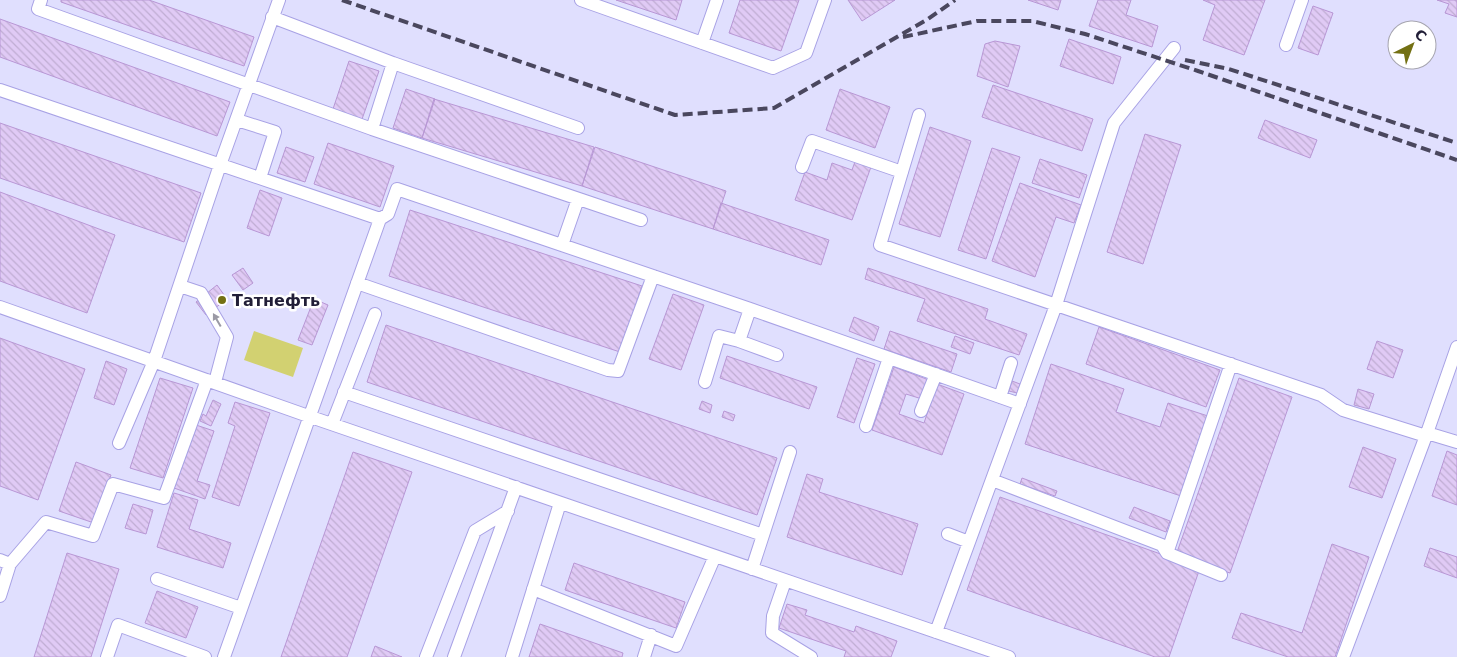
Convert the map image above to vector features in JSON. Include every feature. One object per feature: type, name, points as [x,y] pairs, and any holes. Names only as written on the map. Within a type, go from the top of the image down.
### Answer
[{"type":"street","points":[[41,0],[38,9],[372,129],[641,220]]},
{"type":"street","points":[[118,443],[154,361],[220,165],[279,0]]},
{"type":"street","points":[[582,0],[773,68],[806,52],[825,0]]},
{"type":"street","points":[[702,43],[717,0]]},
{"type":"street","points":[[1286,45],[1302,0]]},
{"type":"street","points":[[272,18],[578,128]]},
{"type":"street","points":[[936,632],[1056,305],[1114,123],[1174,48]]},
{"type":"street","points":[[372,129],[393,63]]},
{"type":"street","points":[[0,90],[380,219]]},
{"type":"street","points":[[919,115],[880,245],[1321,395],[1343,410],[1457,442]]},
{"type":"street","points":[[236,120],[275,132],[260,178]]},
{"type":"street","points":[[802,167],[812,141],[902,172]]},
{"type":"street","points":[[224,657],[380,219],[388,214],[397,189],[750,309],[1020,404]]},
{"type":"street","points":[[562,245],[578,199]]},
{"type":"street","points":[[357,283],[599,367],[618,371],[653,276]]},
{"type":"street","points":[[0,596],[5,562],[46,522],[93,536],[113,484],[164,498],[227,337],[201,293],[180,286]]},
{"type":"street","points":[[0,307],[311,417],[1009,657]]},
{"type":"street","points":[[739,341],[750,309]]},
{"type":"street","points":[[332,424],[375,314]]},
{"type":"street","points":[[704,382],[719,336],[777,355]]},
{"type":"street","points":[[1343,657],[1427,434],[1457,347]]},
{"type":"street","points":[[866,426],[889,358]]},
{"type":"street","points":[[1000,397],[1011,363]]},
{"type":"street","points":[[1167,553],[1231,364]]},
{"type":"street","points":[[920,411],[936,374]]},
{"type":"street","points":[[344,392],[763,535]]},
{"type":"street","points":[[752,569],[790,452]]},
{"type":"street","points":[[991,481],[1162,545],[1167,553],[1221,575]]},
{"type":"street","points":[[454,657],[516,488]]},
{"type":"street","points":[[512,657],[560,503]]},
{"type":"street","points":[[426,657],[474,531],[508,511]]},
{"type":"street","points":[[948,534],[969,542]]},
{"type":"street","points":[[533,589],[676,646],[715,556]]},
{"type":"street","points":[[157,579],[241,608]]},
{"type":"street","points":[[786,580],[773,616],[772,633],[811,657]]},
{"type":"street","points":[[107,657],[118,626],[205,657]]},
{"type":"street","points":[[644,657],[651,635]]},
{"type":"shaded area","points":[[0,0],[1457,0],[1457,657],[0,657]]},
{"type":"shaded area","points":[[254,331],[303,348],[293,377],[244,360]]},
{"type":"building","points":[[61,0],[149,0],[254,37],[244,66],[61,2]]},
{"type":"building","points":[[616,0],[682,0],[676,20]]},
{"type":"building","points":[[740,0],[799,0],[781,51],[729,33]]},
{"type":"building","points":[[848,0],[895,0],[862,21]]},
{"type":"building","points":[[1028,0],[1061,0],[1058,10]]},
{"type":"building","points":[[1098,0],[1131,0],[1126,15],[1158,26],[1152,47],[1089,26]]},
{"type":"building","points":[[1203,0],[1265,0],[1244,55],[1203,40],[1215,5]]},
{"type":"building","points":[[1437,0],[1457,0],[1457,17],[1445,13],[1449,4]]},
{"type":"building","points":[[1313,6],[1333,13],[1318,55],[1298,48]]},
{"type":"building","points":[[0,19],[230,102],[217,136],[0,57]]},
{"type":"building","points":[[1069,39],[1121,57],[1113,84],[1060,66]]},
{"type":"building","points":[[995,41],[1020,46],[1008,87],[977,76],[985,44]]},
{"type":"building","points":[[349,61],[379,71],[361,122],[332,112]]},
{"type":"building","points":[[993,85],[1093,119],[1082,151],[982,117]]},
{"type":"building","points":[[406,89],[435,99],[422,138],[393,128]]},
{"type":"building","points":[[840,89],[890,107],[875,148],[826,130]]},
{"type":"building","points":[[434,99],[594,147],[582,186],[422,138]]},
{"type":"building","points":[[1265,120],[1317,140],[1310,158],[1258,138]]},
{"type":"building","points":[[0,123],[201,193],[184,242],[0,178]]},
{"type":"building","points":[[930,127],[971,141],[940,237],[899,224]]},
{"type":"building","points":[[1145,134],[1181,145],[1143,264],[1107,252]]},
{"type":"building","points":[[328,143],[394,166],[380,207],[314,184]]},
{"type":"building","points":[[286,147],[314,157],[305,182],[277,173]]},
{"type":"building","points":[[595,147],[726,191],[713,229],[582,186]]},
{"type":"building","points":[[992,148],[1020,157],[986,259],[958,250]]},
{"type":"building","points":[[856,159],[872,164],[852,220],[795,200],[805,172],[827,180],[832,163],[852,170]]},
{"type":"building","points":[[1040,159],[1087,175],[1079,198],[1032,183]]},
{"type":"building","points":[[1020,183],[1081,205],[1074,223],[1056,217],[1035,277],[992,261]]},
{"type":"building","points":[[260,190],[282,198],[269,236],[247,228]]},
{"type":"building","points":[[0,192],[115,235],[87,313],[0,281]]},
{"type":"building","points":[[721,203],[829,240],[821,265],[713,229]]},
{"type":"building","points":[[410,210],[642,286],[620,352],[389,276]]},
{"type":"building","points":[[243,268],[253,283],[243,290],[232,275]]},
{"type":"building","points":[[868,268],[988,309],[985,319],[1027,334],[1019,355],[917,321],[925,299],[865,279]]},
{"type":"building","points":[[217,285],[227,299],[206,315],[196,302]]},
{"type":"building","points":[[673,294],[704,305],[681,370],[649,359]]},
{"type":"building","points":[[314,299],[328,305],[312,345],[298,340]]},
{"type":"building","points":[[854,317],[879,327],[874,341],[849,331]]},
{"type":"building","points":[[386,325],[777,458],[757,515],[367,382]]},
{"type":"building","points":[[1099,327],[1220,370],[1206,407],[1086,364]]},
{"type":"building","points":[[890,331],[957,354],[951,372],[884,349]]},
{"type":"building","points":[[955,336],[974,343],[970,354],[951,347]]},
{"type":"building","points":[[0,338],[85,369],[38,500],[0,486]]},
{"type":"building","points":[[1377,341],[1403,350],[1393,378],[1367,369]]},
{"type":"building","points":[[727,356],[817,387],[809,409],[720,378]]},
{"type":"building","points":[[857,358],[875,364],[854,423],[837,417]]},
{"type":"building","points":[[106,361],[127,369],[114,405],[94,398]]},
{"type":"building","points":[[1051,364],[1124,389],[1116,412],[1160,427],[1168,403],[1211,417],[1184,497],[1025,444]]},
{"type":"building","points":[[894,367],[929,380],[922,399],[906,394],[899,414],[924,423],[937,384],[964,394],[942,455],[872,430]]},
{"type":"building","points":[[160,378],[193,388],[163,478],[130,468]]},
{"type":"building","points":[[1239,378],[1292,397],[1230,573],[1176,555]]},
{"type":"building","points":[[1012,381],[1020,384],[1017,393],[1009,391]]},
{"type":"building","points":[[1358,389],[1374,394],[1369,409],[1354,405]]},
{"type":"building","points":[[213,400],[221,404],[211,426],[200,421],[203,414],[206,416]]},
{"type":"building","points":[[702,401],[712,405],[710,413],[699,409]]},
{"type":"building","points":[[235,402],[270,413],[239,506],[212,497],[235,426],[228,423]]},
{"type":"building","points":[[724,411],[735,415],[733,421],[722,417]]},
{"type":"building","points":[[196,425],[214,431],[197,481],[210,485],[205,499],[174,488]]},
{"type":"building","points":[[1363,447],[1396,459],[1382,498],[1349,487]]},
{"type":"building","points":[[1447,451],[1457,455],[1457,505],[1432,496]]},
{"type":"building","points":[[353,452],[412,472],[347,657],[281,657]]},
{"type":"building","points":[[76,462],[111,475],[94,523],[59,511]]},
{"type":"building","points":[[807,474],[823,479],[819,492],[918,524],[902,575],[787,537]]},
{"type":"building","points":[[1022,478],[1057,491],[1055,496],[1020,484]]},
{"type":"building","points":[[174,493],[198,500],[189,529],[231,543],[223,568],[157,547]]},
{"type":"building","points":[[1000,497],[1200,568],[1169,657],[1155,657],[967,590]]},
{"type":"building","points":[[133,504],[153,510],[146,534],[125,528]]},
{"type":"building","points":[[1134,507],[1170,521],[1166,532],[1129,518]]},
{"type":"building","points":[[1332,544],[1369,557],[1335,657],[1288,657],[1232,638],[1241,613],[1302,633]]},
{"type":"building","points":[[1430,548],[1457,557],[1457,578],[1424,566]]},
{"type":"building","points":[[67,553],[119,569],[91,657],[34,657]]},
{"type":"building","points":[[574,563],[685,602],[676,628],[565,590]]},
{"type":"building","points":[[157,591],[198,607],[186,638],[145,623]]},
{"type":"building","points":[[787,604],[807,610],[805,615],[854,632],[856,626],[897,641],[891,657],[844,657],[846,651],[779,628]]},
{"type":"building","points":[[540,624],[623,653],[622,657],[529,657]]},
{"type":"building","points":[[375,646],[402,657],[371,657]]},
{"type":"railway","points":[[342,0],[675,115],[774,108],[928,19],[955,0]]},
{"type":"railway","points":[[903,37],[977,21],[1032,21],[1085,34],[1457,160]]},
{"type":"railway","points":[[1185,60],[1229,69],[1457,143]]},
{"type":"place","name":"Татнефть","points":[[222,300]]}]
